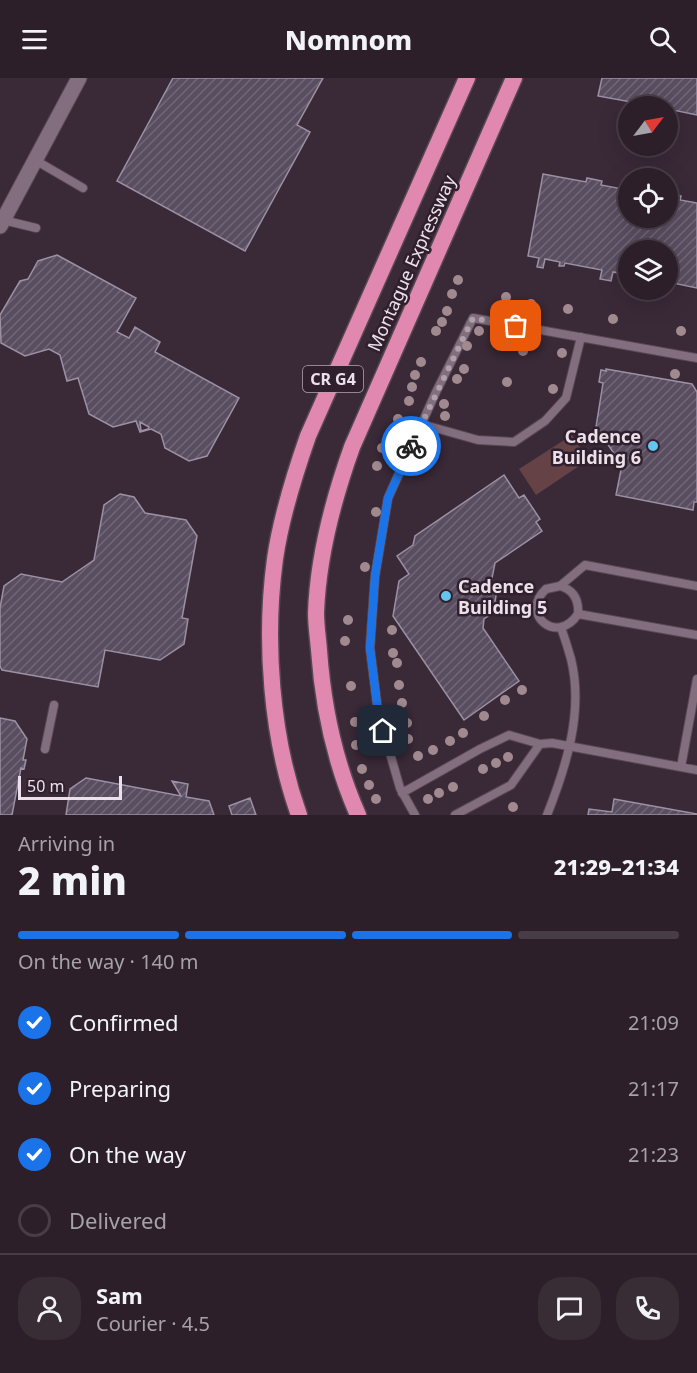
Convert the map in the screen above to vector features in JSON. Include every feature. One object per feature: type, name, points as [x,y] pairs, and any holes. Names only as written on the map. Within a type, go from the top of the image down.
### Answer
[{"type":"highway","name":"Montague Expressway","points":[[299,815],[292,795],[272,698],[271,607],[275,558],[291,486],[308,436],[467,78]]},
{"type":"highway","name":"Montague Expressway","points":[[358,815],[347,790],[334,747],[321,672],[316,615],[323,555],[336,491],[352,447],[514,78]]},
{"type":"highway","points":[[290,815],[292,795]]},
{"type":"main road","points":[[1,223],[80,78]]},
{"type":"lane","points":[[35,160],[83,188]]},
{"type":"lane","points":[[1,223],[36,228]]},
{"type":"lane","points":[[415,815],[402,792],[378,712],[370,648],[375,576],[388,498],[473,318],[697,358]]},
{"type":"lane","points":[[421,424],[478,440],[514,442],[545,421],[566,398],[581,337]]},
{"type":"lane","points":[[561,586],[571,591],[578,601],[578,614],[568,625],[561,628],[549,626],[541,620],[536,608],[541,594],[546,589],[561,586],[585,565],[697,586]]},
{"type":"lane","points":[[578,614],[697,635]]},
{"type":"lane","points":[[547,815],[562,776],[575,703],[572,662],[561,628]]},
{"type":"lane","points":[[681,767],[697,679]]},
{"type":"lane","points":[[45,749],[54,705]]},
{"type":"lane","points":[[402,792],[509,735],[540,744],[552,743],[697,770]]},
{"type":"lane","points":[[456,815],[511,785],[540,744]]},
{"type":"shaded area","points":[[572,435],[588,460],[536,495],[519,469]]},
{"type":"building","points":[[173,78],[323,78],[297,125],[310,132],[245,251],[117,181]]},
{"type":"building","points":[[602,78],[697,78],[697,115],[678,111],[678,96],[618,96],[618,100],[598,96]]},
{"type":"building","points":[[543,174],[586,182],[587,178],[602,181],[601,185],[618,188],[618,228],[678,228],[678,195],[681,196],[680,200],[697,203],[697,288],[678,284],[678,240],[618,240],[618,273],[613,272],[611,281],[600,279],[602,270],[565,263],[564,266],[559,266],[560,262],[545,259],[543,268],[537,267],[539,258],[528,256]]},
{"type":"building","points":[[57,255],[136,298],[117,332],[129,338],[135,327],[160,342],[155,352],[239,398],[207,456],[189,461],[165,448],[161,434],[151,429],[140,432],[136,421],[113,427],[89,414],[78,378],[67,381],[60,355],[49,349],[25,356],[1,343],[0,315],[20,281],[28,279],[38,261]],"holes":[[[140,422],[149,427],[141,431]]]},
{"type":"building","name":"Cadence Building 6","points":[[606,369],[692,384],[697,392],[697,502],[694,502],[693,510],[616,495],[622,465],[596,427],[603,383],[599,382],[601,370],[606,371]]},
{"type":"building","name":"Cadence Building 5","points":[[504,475],[519,498],[524,495],[540,519],[536,522],[542,531],[495,563],[490,588],[497,589],[495,602],[501,607],[484,619],[483,628],[519,681],[464,720],[393,616],[399,581],[409,574],[397,556],[413,545],[415,536]]},
{"type":"building","points":[[120,494],[134,497],[145,513],[186,520],[197,536],[182,618],[188,619],[184,644],[160,660],[105,650],[98,687],[2,670],[0,666],[0,608],[4,586],[21,574],[62,582],[94,560],[104,505]]},
{"type":"building","points":[[0,718],[15,721],[27,739],[23,760],[26,760],[24,769],[21,768],[12,815],[0,815]]},
{"type":"building","points":[[86,778],[181,796],[172,781],[188,784],[186,797],[209,801],[214,815],[66,815],[70,789]]},
{"type":"building","points":[[250,798],[256,815],[232,815],[229,806]]},
{"type":"building","points":[[614,799],[697,815],[588,815],[589,809],[612,812]]},
{"type":"way so far","points":[[411,446],[473,318],[516,326]]},
{"type":"place","name":"Cadence Building 6","points":[[653,446]]},
{"type":"place","name":"Cadence Building 5","points":[[446,596]]},
{"type":"route","points":[[383,731],[378,712],[370,648],[375,576],[388,498],[411,446]]}]
